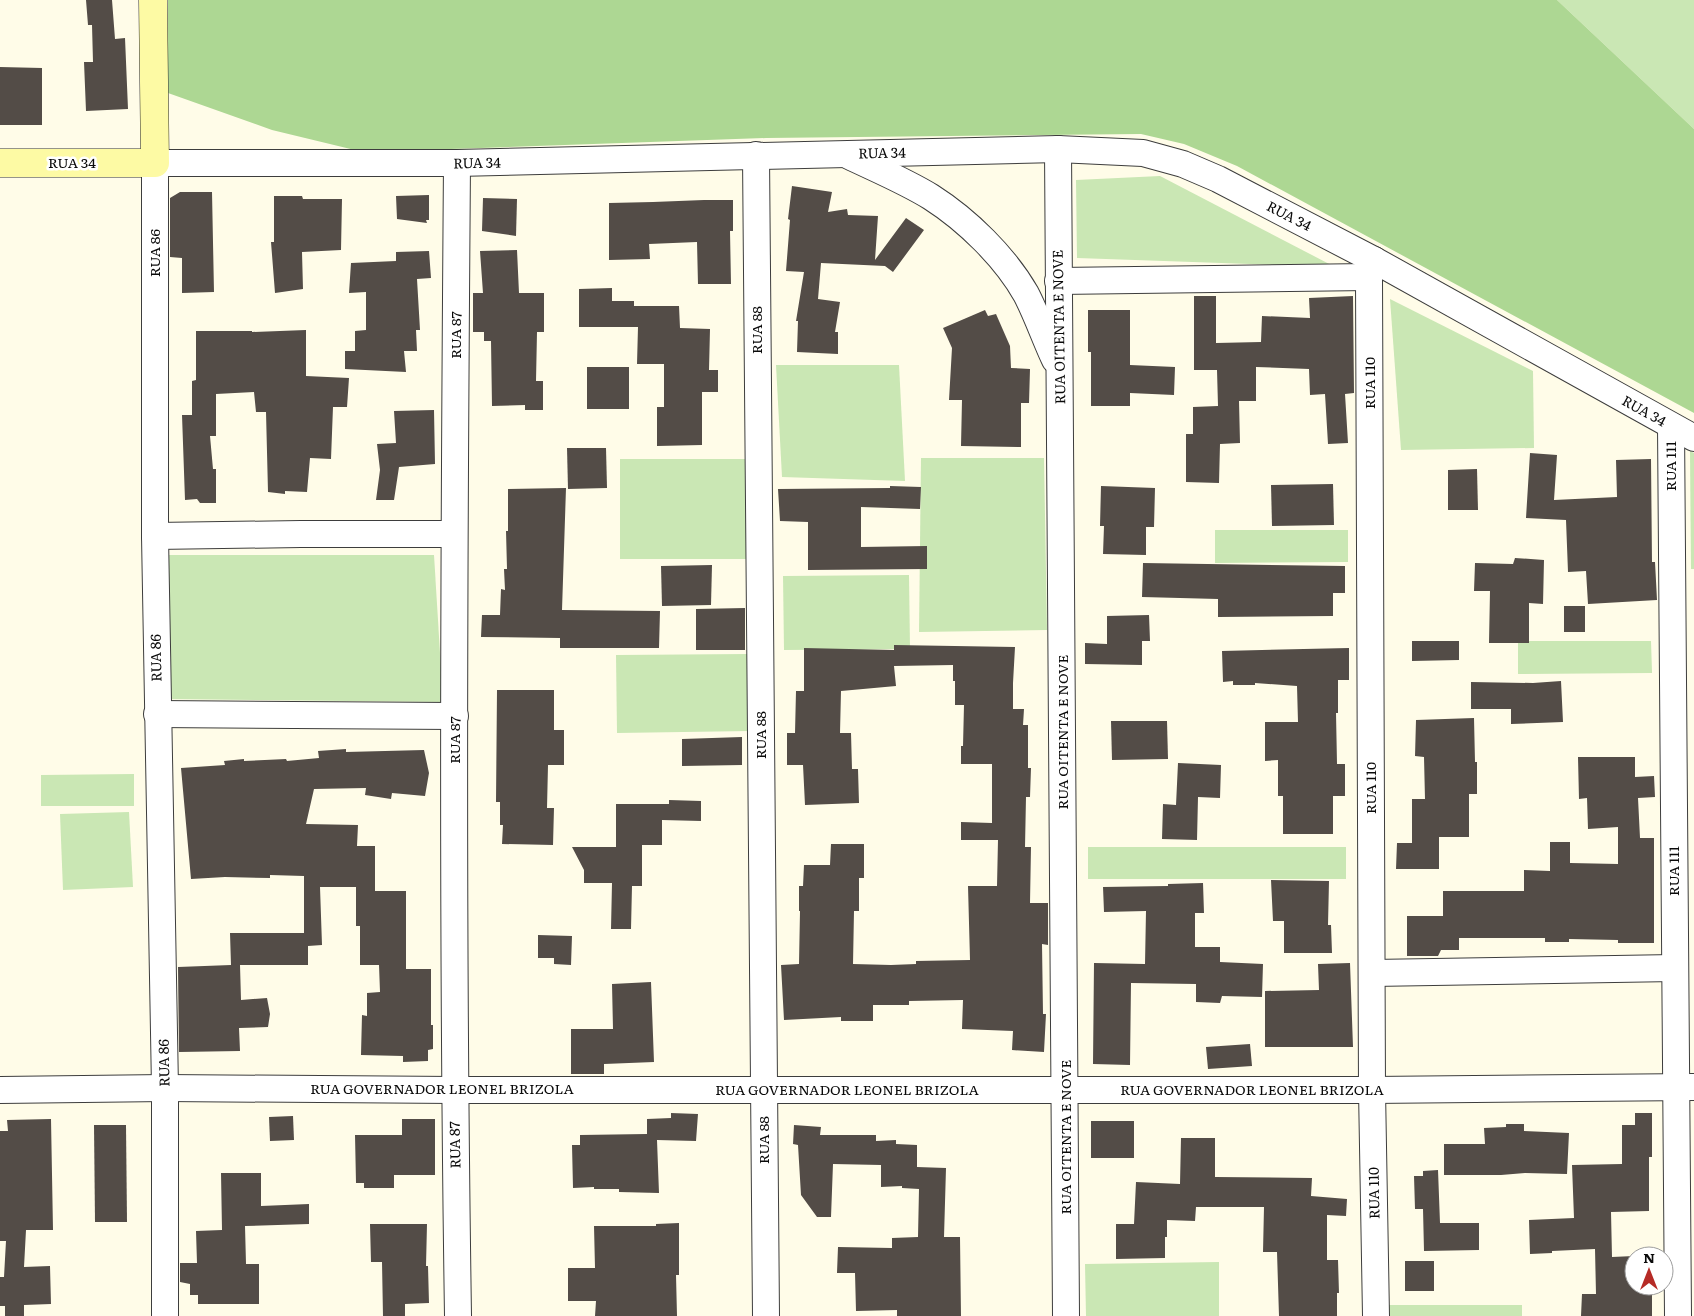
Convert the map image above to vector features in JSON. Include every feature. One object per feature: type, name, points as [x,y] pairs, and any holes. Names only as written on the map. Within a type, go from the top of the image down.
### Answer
[{"type":"street","name":"RUA 86","points":[[153,0],[155,536],[165,1088],[166,1316]]},
{"type":"street","name":"RUA 34","points":[[0,163],[457,163],[1058,149],[1143,153],[1183,164],[1218,180],[1371,268],[1694,438]]},
{"type":"street","name":"RUA OITENTA E NOVE","points":[[1058,149],[1066,1090],[1066,1316]]},
{"type":"street","points":[[844,154],[896,178],[931,197],[961,219],[997,254],[1026,294],[1060,372]]},
{"type":"street","name":"RUA 88","points":[[756,155],[766,1316]]},
{"type":"street","name":"RUA 87","points":[[457,163],[454,534],[454,1090],[458,1316]]},
{"type":"street","points":[[1058,281],[1371,268]]},
{"type":"street","name":"RUA 110","points":[[1371,268],[1372,1090],[1376,1316]]},
{"type":"street","name":"RUA 111","points":[[1671,426],[1683,593],[1675,968],[1686,1087],[1678,1316]]},
{"type":"street","points":[[155,536],[454,534]]},
{"type":"street","points":[[157,714],[455,716]]},
{"type":"street","points":[[1372,973],[1675,968]]},
{"type":"street","name":"RUA GOVERNADOR LEONEL BRIZOLA","points":[[0,1090],[165,1088],[454,1090],[1372,1090],[1686,1087]]},
{"type":"green space","points":[[168,0],[1557,0],[1694,129],[1694,413],[1237,166],[1184,144],[1141,134],[766,138],[363,152],[272,130],[168,93]]},
{"type":"green space","points":[[1557,0],[1694,0],[1694,129]]},
{"type":"green space","points":[[1160,176],[1335,267],[1077,258],[1076,180]]},
{"type":"green space","points":[[1390,299],[1533,371],[1534,448],[1401,450]]},
{"type":"green space","points":[[776,365],[899,365],[905,481],[782,477]]},
{"type":"green space","points":[[1690,451],[1694,453],[1694,569],[1691,569]]},
{"type":"green space","points":[[921,458],[1044,458],[1047,630],[919,632]]},
{"type":"green space","points":[[620,459],[749,459],[749,559],[620,559]]},
{"type":"green space","points":[[1215,530],[1348,530],[1348,562],[1215,563]]},
{"type":"green space","points":[[166,555],[434,555],[443,702],[166,699]]},
{"type":"green space","points":[[909,575],[910,649],[784,650],[783,576]]},
{"type":"green space","points":[[1518,641],[1651,641],[1652,673],[1518,674]]},
{"type":"green space","points":[[749,654],[750,731],[617,733],[616,655]]},
{"type":"green space","points":[[134,774],[134,806],[41,806],[41,775]]},
{"type":"green space","points":[[129,812],[133,887],[63,890],[60,814]]},
{"type":"green space","points":[[1088,847],[1346,847],[1346,879],[1088,879]]},
{"type":"green space","points":[[1219,1262],[1219,1316],[1086,1316],[1085,1264]]},
{"type":"green space","points":[[1389,1305],[1522,1305],[1522,1316],[1389,1316]]},
{"type":"building","points":[[86,0],[112,0],[115,39],[125,38],[128,109],[86,111],[84,62],[93,62],[92,25],[88,25]]},
{"type":"building","points":[[0,67],[42,68],[42,125],[0,125]]},
{"type":"building","points":[[792,186],[832,192],[828,212],[847,209],[848,215],[878,216],[875,260],[906,218],[924,230],[893,272],[885,266],[821,263],[818,299],[840,302],[835,332],[838,332],[838,354],[797,352],[798,321],[796,321],[804,272],[786,271],[790,220],[788,219]]},
{"type":"building","points":[[180,192],[212,192],[214,292],[182,293],[182,258],[170,257],[170,198]]},
{"type":"building","points":[[429,195],[429,220],[426,220],[427,223],[397,219],[396,196]]},
{"type":"building","points":[[274,196],[302,196],[303,199],[342,199],[341,250],[302,252],[303,289],[275,293],[271,242],[274,242]]},
{"type":"building","points":[[483,198],[517,199],[516,236],[482,231]]},
{"type":"building","points":[[733,200],[733,231],[730,231],[731,284],[698,284],[697,242],[649,244],[650,259],[609,260],[609,203]]},
{"type":"building","points":[[517,250],[519,293],[544,293],[544,332],[537,332],[536,381],[543,381],[543,410],[525,410],[525,405],[492,406],[491,341],[484,341],[484,332],[473,332],[473,293],[483,293],[480,251]]},
{"type":"building","points":[[429,251],[431,278],[417,279],[420,330],[416,330],[417,351],[404,351],[406,372],[345,369],[345,351],[355,351],[355,331],[366,330],[366,292],[349,293],[351,263],[396,261],[396,252]]},
{"type":"building","points":[[612,288],[612,301],[634,301],[634,306],[679,306],[680,328],[710,329],[709,370],[718,370],[718,392],[702,392],[702,445],[657,446],[657,407],[664,407],[664,364],[637,364],[638,327],[579,327],[579,289]]},
{"type":"building","points":[[1194,296],[1216,296],[1216,343],[1261,342],[1262,316],[1310,318],[1309,298],[1353,296],[1354,393],[1345,394],[1348,443],[1328,444],[1325,394],[1310,395],[1309,369],[1256,367],[1256,401],[1239,401],[1240,443],[1220,444],[1219,483],[1186,482],[1186,434],[1193,434],[1193,407],[1218,406],[1217,370],[1194,370]]},
{"type":"building","points":[[985,310],[988,316],[996,314],[1010,346],[1011,368],[1030,369],[1029,403],[1021,403],[1021,447],[961,446],[962,400],[949,400],[952,348],[943,328]]},
{"type":"building","points":[[1088,310],[1130,310],[1130,365],[1175,367],[1174,395],[1130,393],[1130,406],[1091,406],[1091,352],[1088,352]]},
{"type":"building","points":[[306,330],[306,376],[349,378],[347,407],[333,407],[331,459],[310,458],[307,492],[285,491],[285,494],[268,492],[266,412],[256,412],[254,392],[216,394],[216,436],[210,436],[213,469],[216,469],[216,503],[200,503],[197,499],[185,500],[182,415],[192,415],[192,381],[196,380],[196,331],[252,332]]},
{"type":"building","points":[[587,367],[629,367],[629,409],[587,409]]},
{"type":"building","points":[[434,410],[435,464],[399,467],[394,500],[376,500],[380,470],[377,444],[396,443],[394,411]]},
{"type":"building","points":[[567,448],[606,448],[607,488],[568,489]]},
{"type":"building","points":[[1530,453],[1557,455],[1554,500],[1617,497],[1616,460],[1651,459],[1652,562],[1655,562],[1657,600],[1588,604],[1586,571],[1568,572],[1566,520],[1526,518]]},
{"type":"building","points":[[1477,469],[1478,510],[1448,510],[1448,470]]},
{"type":"building","points":[[1333,484],[1334,525],[1272,526],[1271,485]]},
{"type":"building","points":[[890,486],[921,487],[920,509],[861,507],[861,547],[927,546],[927,569],[808,570],[808,522],[780,521],[778,489],[890,488]]},
{"type":"building","points":[[1101,486],[1155,488],[1154,527],[1146,527],[1146,555],[1103,554],[1104,526],[1100,526]]},
{"type":"building","points":[[566,488],[562,610],[660,611],[659,648],[560,648],[560,638],[481,637],[482,615],[500,615],[501,589],[505,590],[504,569],[507,569],[508,489]]},
{"type":"building","points":[[1515,558],[1544,560],[1543,604],[1529,603],[1529,643],[1489,643],[1490,591],[1474,591],[1475,563],[1513,564]]},
{"type":"building","points":[[1143,563],[1345,566],[1345,593],[1333,593],[1333,616],[1218,617],[1218,599],[1142,597]]},
{"type":"building","points":[[712,565],[711,605],[662,606],[661,566]]},
{"type":"building","points":[[1564,606],[1585,606],[1585,632],[1564,632]]},
{"type":"building","points":[[745,608],[745,650],[696,650],[696,609]]},
{"type":"building","points":[[1149,615],[1150,641],[1142,641],[1142,665],[1085,664],[1085,643],[1107,644],[1107,616]]},
{"type":"building","points":[[1412,641],[1459,641],[1459,660],[1412,661]]},
{"type":"building","points":[[894,645],[1015,647],[1013,709],[1024,709],[1023,725],[1028,725],[1028,768],[1031,768],[1030,797],[1026,797],[1025,847],[1031,847],[1030,903],[1048,903],[1048,945],[1042,944],[1043,1014],[1046,1014],[1044,1052],[1012,1050],[1013,1031],[962,1029],[963,1000],[909,1001],[909,1005],[873,1005],[873,1021],[841,1021],[841,1017],[784,1020],[781,965],[799,964],[799,886],[803,886],[804,865],[830,865],[831,844],[864,844],[864,878],[859,878],[859,911],[854,911],[853,964],[891,965],[916,964],[916,961],[970,960],[968,886],[997,886],[998,840],[961,840],[961,822],[992,823],[992,764],[961,764],[964,705],[955,705],[953,665],[894,666],[896,686],[841,691],[840,733],[851,733],[852,769],[858,769],[859,803],[805,805],[803,765],[787,765],[787,733],[795,733],[796,691],[804,691],[804,648],[894,650]]},
{"type":"building","points":[[1349,648],[1349,680],[1338,680],[1338,713],[1336,713],[1337,764],[1345,764],[1345,796],[1333,796],[1333,834],[1283,834],[1283,796],[1278,796],[1278,760],[1265,761],[1265,722],[1298,722],[1297,686],[1255,683],[1255,685],[1233,685],[1233,681],[1223,682],[1222,651]]},
{"type":"building","points":[[1561,681],[1563,722],[1511,724],[1511,709],[1471,709],[1471,682],[1533,683]]},
{"type":"building","points":[[497,690],[554,690],[554,730],[564,730],[564,765],[548,765],[547,808],[554,808],[553,845],[502,844],[503,825],[500,825],[500,802],[496,802]]},
{"type":"building","points":[[1474,718],[1477,794],[1469,794],[1469,837],[1439,837],[1439,869],[1396,869],[1397,843],[1412,843],[1412,799],[1425,799],[1424,757],[1415,756],[1416,720]]},
{"type":"building","points":[[1111,721],[1167,721],[1168,759],[1112,760]]},
{"type":"building","points":[[742,737],[742,765],[682,766],[682,739]]},
{"type":"building","points":[[346,749],[346,752],[424,750],[429,773],[425,796],[392,793],[391,799],[365,795],[366,788],[314,789],[306,824],[358,825],[357,846],[375,846],[375,891],[406,891],[406,969],[431,969],[433,1049],[428,1050],[428,1061],[403,1062],[403,1056],[361,1055],[362,1015],[367,1016],[367,993],[380,992],[379,965],[360,965],[360,926],[356,926],[356,887],[320,887],[322,945],[308,946],[308,965],[240,965],[241,1000],[267,998],[270,1014],[268,1027],[239,1028],[240,1051],[179,1052],[178,967],[231,965],[230,933],[304,933],[304,876],[270,875],[270,878],[225,877],[191,879],[181,768],[225,765],[224,761],[244,759],[244,761],[286,759],[287,761],[319,758],[318,751]]},
{"type":"building","points":[[1578,757],[1635,757],[1635,777],[1654,776],[1655,797],[1638,798],[1640,838],[1654,838],[1654,943],[1618,943],[1618,940],[1569,939],[1569,942],[1545,942],[1545,938],[1459,938],[1459,950],[1441,950],[1438,956],[1407,956],[1407,916],[1443,916],[1443,891],[1524,891],[1524,870],[1550,871],[1550,842],[1570,842],[1570,863],[1618,864],[1618,827],[1588,829],[1587,798],[1579,799]]},
{"type":"building","points":[[1178,763],[1221,765],[1220,798],[1198,797],[1197,840],[1162,839],[1163,804],[1176,805]]},
{"type":"building","points":[[669,800],[701,801],[701,821],[662,820],[662,845],[642,845],[642,886],[632,886],[631,929],[611,929],[612,883],[584,883],[584,870],[572,847],[616,847],[616,804],[669,804]]},
{"type":"building","points":[[1271,880],[1329,881],[1328,925],[1331,925],[1332,953],[1284,953],[1284,921],[1273,921]]},
{"type":"building","points":[[1203,883],[1204,913],[1195,913],[1195,947],[1220,947],[1220,962],[1263,964],[1262,997],[1222,996],[1220,1003],[1196,1002],[1196,984],[1131,983],[1130,1065],[1093,1064],[1094,963],[1145,964],[1146,911],[1104,912],[1103,887],[1168,886],[1168,884]]},
{"type":"building","points":[[538,935],[572,936],[571,965],[554,964],[554,958],[538,958]]},
{"type":"building","points":[[1350,963],[1353,1047],[1265,1047],[1265,991],[1319,990],[1318,964]]},
{"type":"building","points":[[651,982],[654,1062],[604,1064],[604,1074],[571,1074],[571,1029],[613,1029],[612,984]]},
{"type":"building","points":[[1250,1044],[1252,1066],[1208,1069],[1206,1047]]},
{"type":"building","points":[[671,1113],[698,1114],[696,1141],[657,1140],[659,1193],[619,1192],[619,1189],[594,1189],[594,1187],[573,1188],[572,1145],[580,1145],[580,1135],[647,1134],[647,1119],[671,1118]]},
{"type":"building","points":[[1635,1113],[1652,1113],[1652,1157],[1649,1157],[1649,1211],[1611,1212],[1612,1257],[1624,1256],[1624,1296],[1652,1296],[1652,1316],[1581,1316],[1582,1294],[1596,1294],[1595,1249],[1530,1254],[1529,1220],[1574,1218],[1572,1165],[1622,1164],[1622,1125],[1635,1125]]},
{"type":"building","points":[[293,1116],[294,1140],[270,1141],[269,1117]]},
{"type":"building","points":[[51,1119],[53,1230],[26,1230],[24,1267],[50,1266],[51,1304],[24,1305],[24,1316],[5,1316],[5,1306],[0,1306],[0,1277],[4,1277],[6,1241],[0,1241],[0,1131],[8,1131],[7,1120]]},
{"type":"building","points":[[402,1119],[435,1119],[435,1175],[394,1175],[394,1188],[364,1188],[364,1183],[356,1183],[355,1135],[402,1135]]},
{"type":"building","points":[[1091,1121],[1134,1121],[1134,1158],[1091,1158]]},
{"type":"building","points":[[1506,1124],[1524,1124],[1524,1131],[1569,1133],[1567,1174],[1444,1175],[1444,1144],[1485,1144],[1484,1128],[1506,1127]]},
{"type":"building","points":[[94,1125],[126,1125],[127,1222],[95,1222]]},
{"type":"building","points":[[794,1125],[821,1127],[820,1135],[876,1135],[876,1141],[896,1140],[896,1144],[917,1145],[917,1167],[946,1168],[944,1237],[960,1237],[961,1316],[897,1316],[897,1310],[856,1311],[855,1273],[837,1273],[838,1247],[892,1248],[892,1238],[918,1237],[919,1189],[902,1188],[902,1186],[881,1187],[881,1165],[833,1164],[831,1217],[817,1217],[801,1195],[798,1145],[793,1144]]},
{"type":"building","points":[[1181,1138],[1215,1138],[1215,1177],[1312,1178],[1311,1196],[1347,1199],[1346,1216],[1327,1215],[1327,1260],[1338,1260],[1339,1293],[1337,1293],[1337,1316],[1279,1316],[1277,1252],[1263,1252],[1264,1207],[1196,1207],[1195,1221],[1167,1220],[1165,1258],[1116,1259],[1116,1224],[1134,1224],[1136,1182],[1180,1184]]},
{"type":"building","points":[[1438,1170],[1440,1223],[1479,1223],[1479,1250],[1424,1251],[1423,1209],[1415,1209],[1414,1176],[1423,1176],[1423,1171]]},
{"type":"building","points":[[221,1173],[261,1173],[261,1206],[309,1204],[309,1224],[245,1226],[246,1264],[259,1264],[259,1304],[198,1304],[198,1295],[190,1295],[190,1284],[180,1282],[180,1263],[197,1263],[196,1231],[222,1230]]},
{"type":"building","points":[[679,1223],[679,1275],[676,1275],[677,1316],[595,1316],[596,1301],[568,1301],[568,1268],[595,1268],[594,1226],[656,1226],[656,1224]]},
{"type":"building","points":[[370,1224],[427,1224],[426,1266],[428,1266],[429,1303],[405,1304],[405,1316],[383,1316],[382,1262],[371,1262]]},
{"type":"building","points":[[1405,1261],[1434,1261],[1434,1291],[1405,1291]]}]
